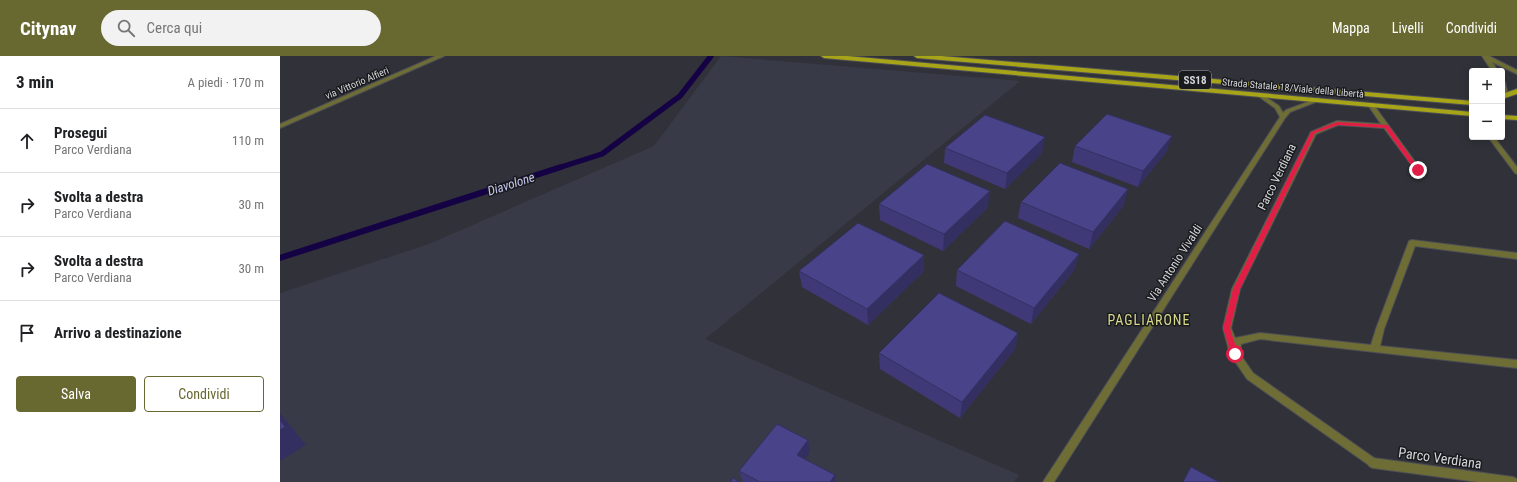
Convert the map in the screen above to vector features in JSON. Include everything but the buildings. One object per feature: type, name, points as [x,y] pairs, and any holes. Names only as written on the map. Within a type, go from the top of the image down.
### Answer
[{"type":"main road","name":"Strada Statale 18/Viale della Libertà","points":[[824,56],[1469,114]]},
{"type":"main road","name":"Strada Statale 18/Viale della Libertà","points":[[917,56],[1469,103]]},
{"type":"main road","points":[[1505,96],[1517,91]]},
{"type":"main road","points":[[1505,117],[1515,118]]},
{"type":"street","name":"via Vittorio Alfieri","points":[[280,126],[441,56]]},
{"type":"street","points":[[1485,56],[1493,68]]},
{"type":"street","points":[[1485,56],[1517,72]]},
{"type":"street","points":[[1260,95],[1277,107],[1283,117]]},
{"type":"street","name":"Via Antonio Vivaldi","points":[[1048,482],[1283,117],[1288,111],[1318,100]]},
{"type":"street","points":[[1371,105],[1418,170]]},
{"type":"street","name":"Parco Verdiana","points":[[1386,126],[1337,123],[1313,132],[1236,289],[1226,328],[1235,354],[1250,376],[1374,463],[1513,482]]},
{"type":"street","points":[[1493,140],[1517,172]]},
{"type":"street","points":[[1375,348],[1380,329],[1412,243],[1517,256]]},
{"type":"street","points":[[1235,354],[1237,342],[1260,336],[1517,364]]},
{"type":"shaded area","points":[[721,56],[1020,81],[705,339],[1019,475],[1014,482],[280,482],[280,293],[429,244],[654,146]]},
{"type":"waterway","name":"Diavolone","points":[[558,168],[602,154],[680,96],[711,56]]},
{"type":"waterway","name":"Diavolone","points":[[280,258],[561,167]]},
{"type":"district","name":"PAGLIARONE","points":[[1149,320]]},
{"type":"route","points":[[1235,354],[1226,328],[1236,289],[1313,132],[1337,123],[1386,126],[1418,170]]}]
